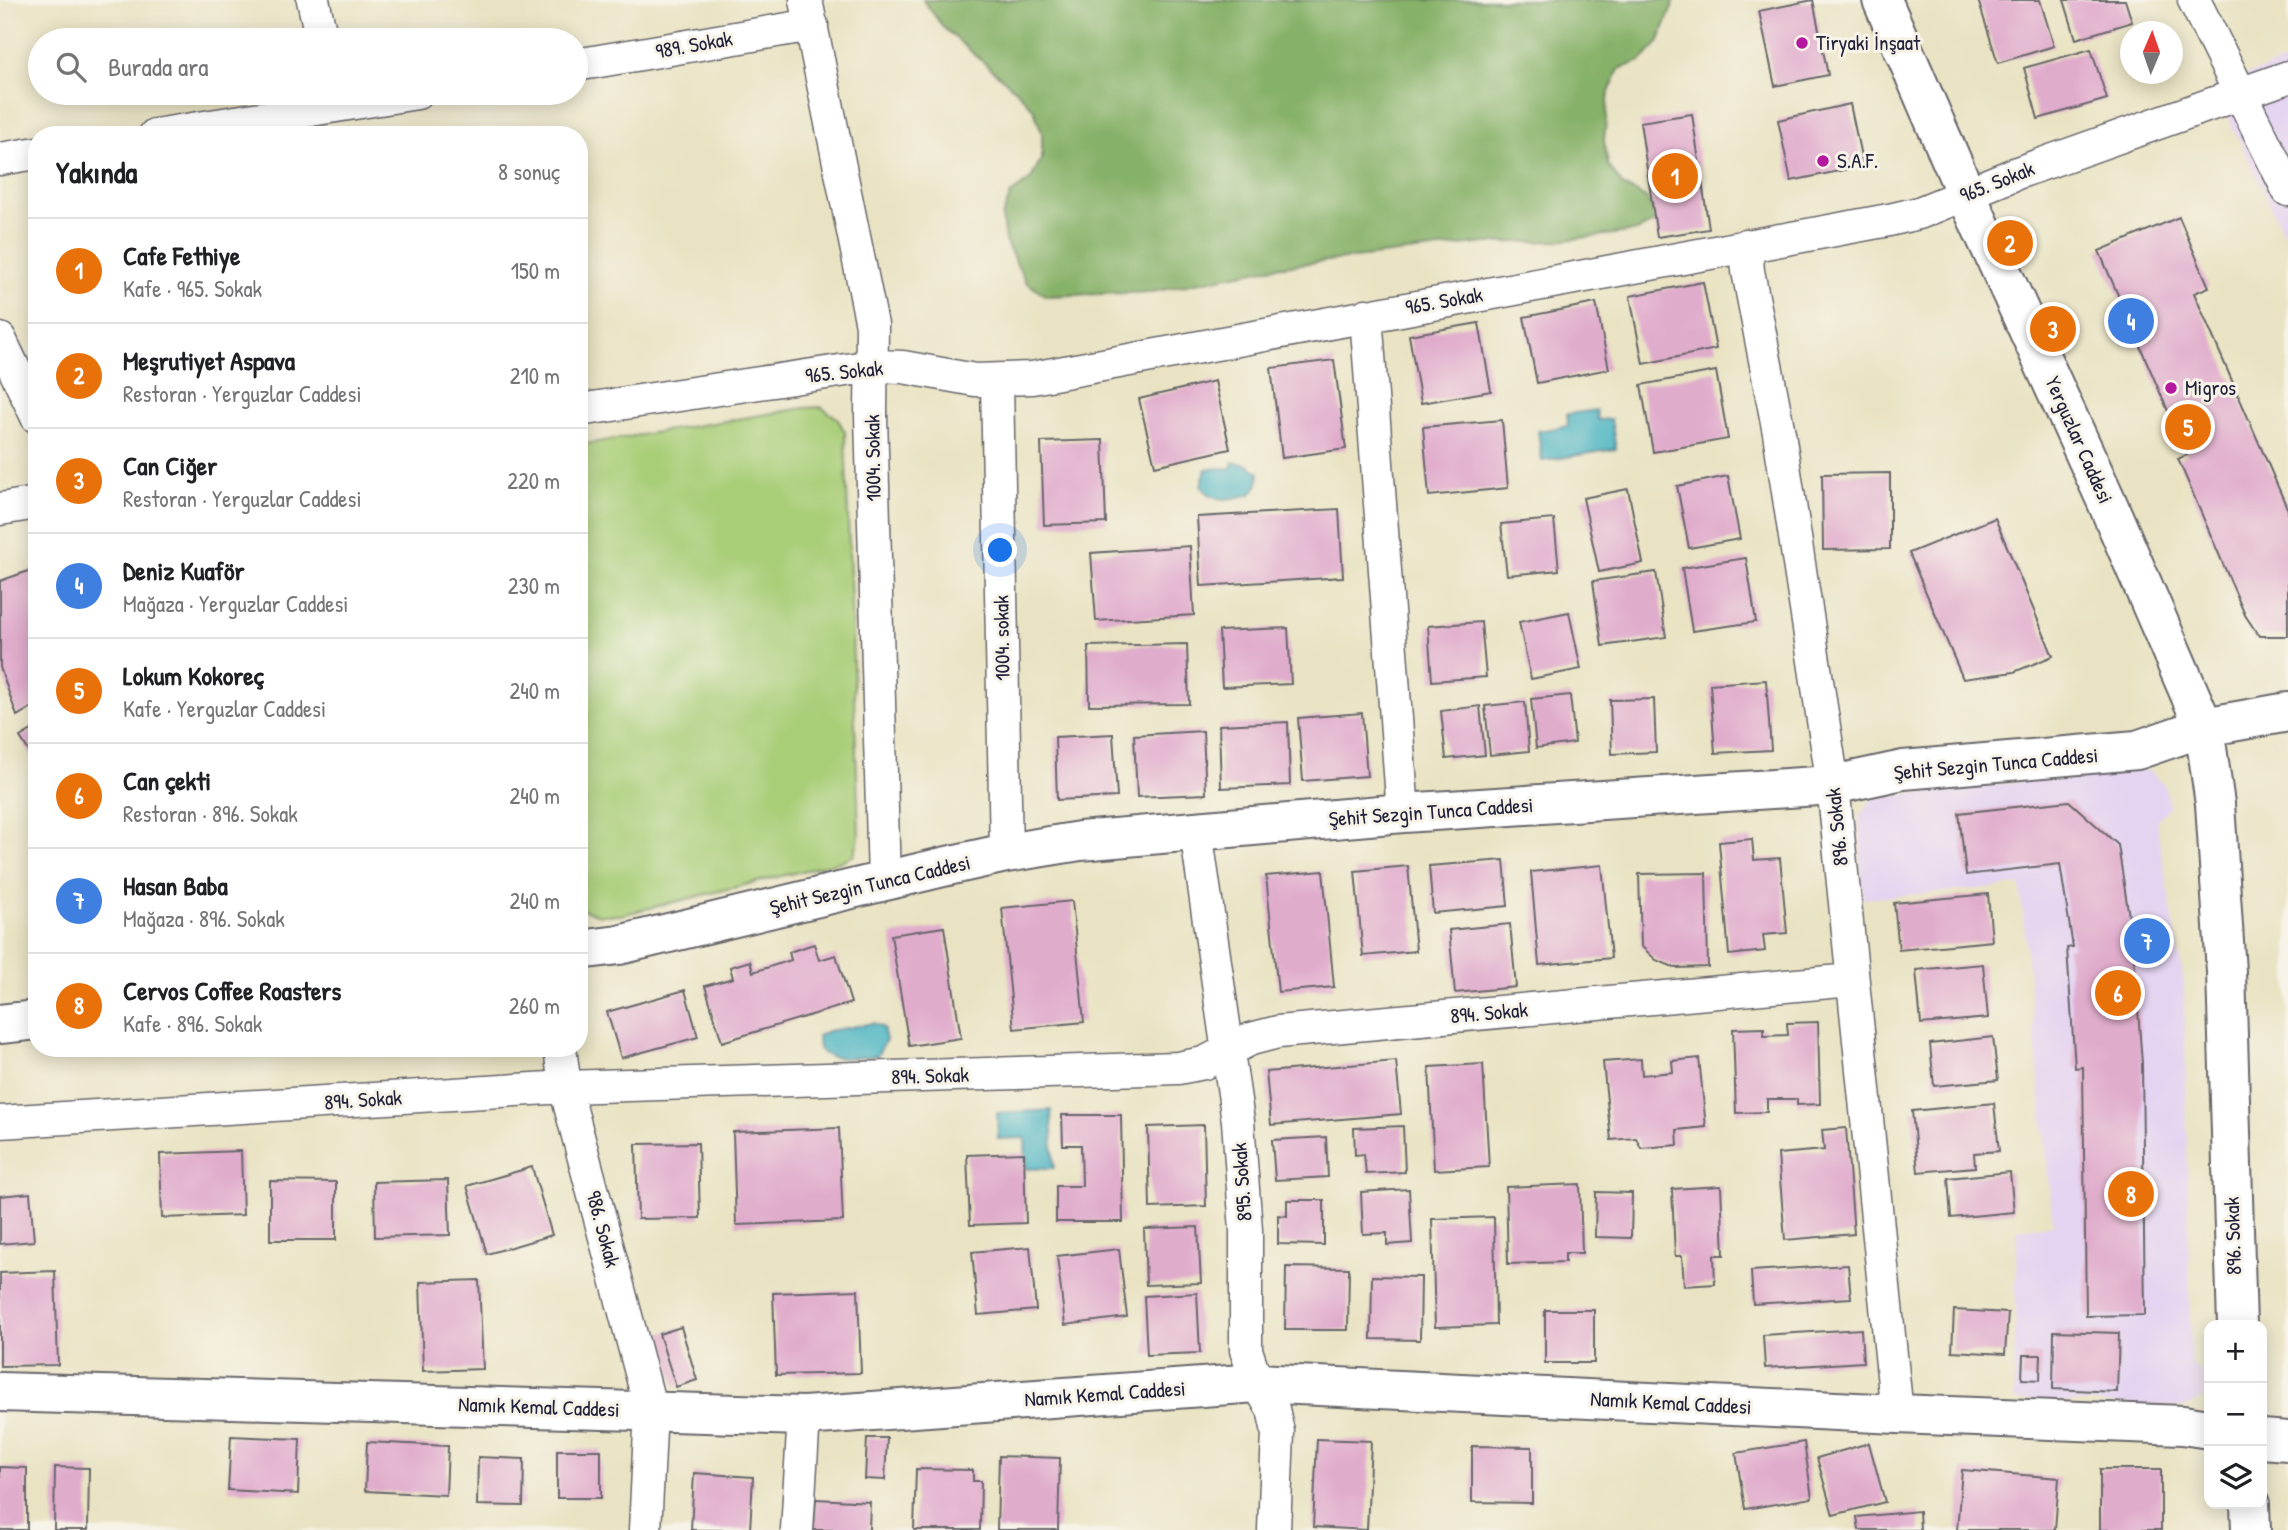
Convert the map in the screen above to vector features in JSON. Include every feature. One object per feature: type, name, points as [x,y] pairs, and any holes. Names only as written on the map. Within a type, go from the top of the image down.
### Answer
[{"type":"street","points":[[313,0],[319,28]]},
{"type":"street","name":"Yerguzlar Caddesi","points":[[1882,0],[1966,194],[2106,500],[2204,727]]},
{"type":"street","points":[[2194,0],[2288,190]]},
{"type":"street","name":"989. Sokak","points":[[588,62],[809,13]]},
{"type":"street","name":"1004. Sokak","points":[[809,13],[872,325],[871,415],[884,881]]},
{"type":"street","name":"965. Sokak","points":[[588,409],[873,366],[975,380],[1032,378],[1889,220],[1919,213],[2017,173],[2288,77]]},
{"type":"street","points":[[224,126],[364,105]]},
{"type":"street","points":[[0,159],[28,154]]},
{"type":"street","name":"896. Sokak","points":[[1746,245],[1748,271],[1779,433],[1833,785],[1897,1414]]},
{"type":"street","points":[[1367,315],[1403,813]]},
{"type":"street","points":[[0,339],[28,397]]},
{"type":"street","name":"1004. sokak","points":[[997,381],[1006,853]]},
{"type":"street","points":[[0,509],[28,504]]},
{"type":"street","name":"Şehit Sezgin Tunca Caddesi","points":[[588,949],[619,945],[1006,853],[1080,841],[1403,813],[1833,785],[1903,770],[2137,750],[2204,727],[2288,712]]},
{"type":"street","name":"896. Sokak","points":[[2204,727],[2215,803],[2226,972],[2237,1320]]},
{"type":"street","name":"895. Sokak","points":[[1196,831],[1238,1121],[1246,1230],[1246,1350],[1257,1383],[1273,1409],[1278,1432],[1273,1530]]},
{"type":"street","name":"894. Sokak","points":[[0,1122],[565,1087],[1178,1068],[1204,1063],[1251,1039],[1278,1032],[1852,980]]},
{"type":"street","points":[[0,1024],[28,1021]]},
{"type":"street","name":"986. Sokak","points":[[561,1057],[565,1087],[651,1410],[645,1530]]},
{"type":"street","name":"Namık Kemal Caddesi","points":[[0,1392],[804,1416],[1257,1383],[2183,1425],[2204,1428]]},
{"type":"street","points":[[797,1530],[804,1416]]},
{"type":"street","points":[[2267,1439],[2288,1441]]},
{"type":"street","points":[[2250,1509],[2251,1530]]},
{"type":"shaded area","points":[[2288,61],[2288,242],[2213,86]]},
{"type":"shaded area","points":[[2138,769],[2149,771],[2164,785],[2170,806],[2156,821],[2184,982],[2191,1365],[2204,1373],[2204,1397],[2187,1407],[2014,1400],[2017,1229],[2053,1225],[2020,885],[1863,899],[1859,817],[1872,798]]},
{"type":"green space","points":[[923,0],[1675,0],[1658,43],[1641,61],[1619,69],[1609,92],[1604,140],[1608,165],[1623,186],[1646,198],[1659,220],[1637,231],[1557,241],[1486,243],[1274,267],[1152,292],[1046,296],[1026,282],[1005,241],[1002,217],[1011,194],[1031,179],[1042,157],[1042,133],[1034,110],[1018,92],[944,28]]},
{"type":"green space","points":[[821,407],[837,418],[845,432],[859,837],[854,855],[839,862],[621,915],[600,915],[588,911],[588,444]]},
{"type":"water","points":[[1596,410],[1598,420],[1611,419],[1616,449],[1542,461],[1538,431],[1568,426],[1567,414]]},
{"type":"water","points":[[1233,462],[1248,465],[1259,472],[1258,484],[1251,494],[1223,499],[1212,496],[1201,486],[1206,469],[1231,468]]},
{"type":"water","points":[[874,1023],[883,1028],[886,1040],[877,1056],[828,1056],[819,1048],[818,1036],[828,1031]]},
{"type":"water","points":[[1051,1110],[1054,1168],[1026,1169],[1025,1138],[998,1139],[997,1113]]},
{"type":"building","points":[[1813,0],[1828,75],[1775,86],[1759,11]]},
{"type":"building","points":[[1978,0],[2040,0],[2054,46],[1998,63]]},
{"type":"building","points":[[2064,0],[2125,0],[2132,21],[2120,21],[2120,26],[2076,39]]},
{"type":"building","points":[[2091,49],[2107,99],[2038,119],[2024,68]]},
{"type":"building","points":[[1850,104],[1863,166],[1791,181],[1778,120]]},
{"type":"building","points":[[1692,114],[1709,229],[1657,237],[1640,122]]},
{"type":"building","points":[[2179,217],[2209,287],[2194,293],[2288,510],[2288,636],[2259,636],[2245,615],[2178,459],[2187,455],[2099,251]]},
{"type":"building","points":[[1703,282],[1716,349],[1643,364],[1630,296]]},
{"type":"building","points":[[1596,303],[1609,369],[1537,383],[1524,317]]},
{"type":"building","points":[[1479,323],[1491,391],[1421,403],[1409,335]]},
{"type":"building","points":[[1334,360],[1346,449],[1282,458],[1271,368]]},
{"type":"building","points":[[1716,371],[1728,439],[1653,452],[1641,385]]},
{"type":"building","points":[[1215,381],[1230,449],[1155,466],[1139,399]]},
{"type":"building","points":[[1502,420],[1508,488],[1429,496],[1423,427]]},
{"type":"building","points":[[1103,440],[1106,523],[1044,525],[1041,442]]},
{"type":"building","points":[[1890,473],[1890,549],[1823,550],[1822,474]]},
{"type":"building","points":[[1728,476],[1740,539],[1689,548],[1677,486]]},
{"type":"building","points":[[1628,489],[1643,563],[1599,572],[1583,498]]},
{"type":"building","points":[[1339,509],[1343,577],[1201,586],[1197,517]]},
{"type":"building","points":[[1995,518],[2053,656],[2014,672],[1963,679],[1909,553]]},
{"type":"building","points":[[1554,519],[1559,570],[1507,575],[1501,524]]},
{"type":"building","points":[[1190,546],[1194,615],[1096,621],[1091,553]]},
{"type":"building","points":[[1746,558],[1756,622],[1692,631],[1682,568]]},
{"type":"building","points":[[28,571],[28,709],[17,716],[0,667],[0,581]]},
{"type":"building","points":[[1656,572],[1666,637],[1602,646],[1593,581]]},
{"type":"building","points":[[1569,612],[1581,669],[1531,679],[1519,622]]},
{"type":"building","points":[[1481,622],[1486,677],[1432,681],[1428,626]]},
{"type":"building","points":[[1288,628],[1291,684],[1222,687],[1219,631]]},
{"type":"building","points":[[1187,644],[1189,704],[1089,705],[1088,646]]},
{"type":"building","points":[[1766,680],[1771,750],[1715,753],[1710,684]]},
{"type":"building","points":[[1570,695],[1575,743],[1536,748],[1531,699]]},
{"type":"building","points":[[1654,699],[1656,752],[1612,754],[1610,700]]},
{"type":"building","points":[[1525,702],[1529,751],[1490,755],[1485,706]]},
{"type":"building","points":[[1480,706],[1485,755],[1446,759],[1441,711]]},
{"type":"building","points":[[1362,713],[1367,776],[1303,781],[1298,718]]},
{"type":"building","points":[[1288,722],[1290,785],[1221,788],[1219,725]]},
{"type":"building","points":[[1203,731],[1206,794],[1137,797],[1134,735]]},
{"type":"building","points":[[28,732],[28,750],[20,737]]},
{"type":"building","points":[[1113,734],[1117,797],[1057,800],[1055,737]]},
{"type":"building","points":[[2069,801],[2118,845],[2133,943],[2142,1063],[2145,1315],[2086,1316],[2083,1067],[2075,1068],[2067,948],[2073,947],[2060,864],[1966,875],[1959,813]]},
{"type":"building","points":[[1752,839],[1754,860],[1780,858],[1787,933],[1763,935],[1765,951],[1729,955],[1719,842]]},
{"type":"building","points":[[1504,860],[1508,906],[1433,913],[1429,866]]},
{"type":"building","points":[[1602,865],[1611,958],[1539,965],[1531,872]]},
{"type":"building","points":[[1408,866],[1416,951],[1363,956],[1355,871]]},
{"type":"building","points":[[1323,871],[1334,987],[1278,992],[1266,876]]},
{"type":"building","points":[[1706,873],[1708,967],[1676,968],[1656,960],[1641,946],[1639,874]]},
{"type":"building","points":[[1988,894],[1992,941],[1899,950],[1894,903]]},
{"type":"building","points":[[1072,901],[1084,1022],[1014,1029],[1002,908]]},
{"type":"building","points":[[1510,924],[1516,987],[1455,993],[1449,930]]},
{"type":"building","points":[[944,927],[961,1038],[909,1046],[891,935]]},
{"type":"building","points":[[814,944],[819,960],[836,955],[851,1003],[722,1042],[705,986],[733,978],[730,967],[750,961],[753,972],[791,960],[789,952]]},
{"type":"building","points":[[1983,964],[1988,1018],[1921,1024],[1916,970]]},
{"type":"building","points":[[685,990],[698,1037],[621,1058],[607,1012]]},
{"type":"building","points":[[1818,1022],[1820,1104],[1797,1105],[1797,1099],[1767,1099],[1767,1112],[1736,1113],[1733,1029],[1764,1028],[1764,1036],[1788,1035],[1787,1023]]},
{"type":"building","points":[[1993,1037],[1998,1080],[1934,1086],[1930,1044]]},
{"type":"building","points":[[1699,1058],[1706,1127],[1677,1130],[1678,1145],[1641,1148],[1636,1138],[1611,1140],[1603,1062],[1641,1059],[1642,1075],[1673,1072],[1672,1061]]},
{"type":"building","points":[[1396,1061],[1401,1114],[1271,1125],[1266,1072]]},
{"type":"building","points":[[1483,1064],[1489,1167],[1434,1170],[1429,1067]]},
{"type":"building","points":[[1994,1103],[1999,1151],[1974,1153],[1975,1167],[1918,1172],[1912,1111]]},
{"type":"building","points":[[1062,1115],[1121,1115],[1123,1222],[1056,1222],[1056,1186],[1082,1186],[1081,1145],[1063,1145]]},
{"type":"building","points":[[1204,1125],[1206,1206],[1150,1208],[1148,1127]]},
{"type":"building","points":[[1403,1126],[1405,1172],[1366,1174],[1364,1154],[1355,1155],[1354,1128]]},
{"type":"building","points":[[839,1128],[843,1221],[736,1225],[733,1132]]},
{"type":"building","points":[[1846,1128],[1854,1234],[1785,1240],[1778,1154],[1824,1150],[1822,1130]]},
{"type":"building","points":[[1326,1137],[1328,1177],[1275,1180],[1272,1140]]},
{"type":"building","points":[[698,1143],[700,1218],[638,1219],[636,1144]]},
{"type":"building","points":[[241,1151],[243,1215],[162,1218],[160,1154]]},
{"type":"building","points":[[1024,1153],[1026,1223],[970,1225],[967,1155]]},
{"type":"building","points":[[532,1167],[552,1235],[487,1254],[467,1186]]},
{"type":"building","points":[[2010,1172],[2014,1212],[1951,1218],[1948,1178]]},
{"type":"building","points":[[448,1180],[450,1235],[375,1237],[374,1182]]},
{"type":"building","points":[[270,1181],[336,1182],[336,1240],[270,1240]]},
{"type":"building","points":[[1580,1184],[1582,1253],[1565,1253],[1565,1262],[1508,1264],[1506,1187]]},
{"type":"building","points":[[1721,1186],[1724,1255],[1714,1255],[1715,1284],[1684,1286],[1682,1256],[1675,1256],[1672,1189]]},
{"type":"building","points":[[1409,1189],[1412,1243],[1387,1245],[1387,1233],[1363,1234],[1361,1192]]},
{"type":"building","points":[[1596,1192],[1632,1193],[1631,1238],[1595,1237]]},
{"type":"building","points":[[30,1193],[34,1241],[0,1244],[0,1196]]},
{"type":"building","points":[[1287,1200],[1324,1200],[1324,1245],[1278,1244],[1278,1215],[1287,1216]]},
{"type":"building","points":[[1494,1217],[1496,1325],[1435,1327],[1432,1219]]},
{"type":"building","points":[[1198,1227],[1201,1283],[1146,1285],[1144,1229]]},
{"type":"building","points":[[1030,1247],[1036,1310],[978,1315],[972,1252]]},
{"type":"building","points":[[1119,1249],[1127,1317],[1065,1325],[1057,1256]]},
{"type":"building","points":[[1848,1265],[1851,1298],[1753,1304],[1751,1271]]},
{"type":"building","points":[[1286,1267],[1349,1268],[1348,1330],[1285,1330]]},
{"type":"building","points":[[55,1271],[58,1365],[0,1366],[0,1273]]},
{"type":"building","points":[[1372,1276],[1421,1277],[1420,1340],[1371,1339]]},
{"type":"building","points":[[479,1280],[483,1369],[423,1371],[420,1282]]},
{"type":"building","points":[[858,1290],[861,1373],[776,1375],[773,1293]]},
{"type":"building","points":[[1197,1293],[1200,1353],[1147,1355],[1144,1296]]},
{"type":"building","points":[[1545,1310],[1594,1310],[1594,1363],[1545,1363]]},
{"type":"building","points":[[1954,1310],[2008,1313],[2005,1354],[1952,1351]]},
{"type":"building","points":[[681,1327],[697,1380],[676,1387],[659,1334]]},
{"type":"building","points":[[1861,1329],[1863,1362],[1765,1368],[1763,1335]]},
{"type":"building","points":[[2054,1331],[2119,1333],[2117,1392],[2053,1389]]},
{"type":"building","points":[[2023,1355],[2041,1355],[2040,1380],[2022,1379]]},
{"type":"building","points":[[231,1436],[300,1439],[298,1494],[228,1490]]},
{"type":"building","points":[[867,1438],[887,1438],[885,1480],[865,1479]]},
{"type":"building","points":[[1317,1439],[1371,1441],[1367,1530],[1313,1527]]},
{"type":"building","points":[[367,1442],[448,1446],[446,1495],[365,1491]]},
{"type":"building","points":[[1804,1442],[1812,1498],[1745,1509],[1736,1453]]},
{"type":"building","points":[[1869,1443],[1885,1502],[1833,1515],[1817,1458]]},
{"type":"building","points":[[1472,1446],[1532,1447],[1532,1503],[1472,1502]]},
{"type":"building","points":[[557,1450],[601,1450],[601,1498],[557,1498]]},
{"type":"building","points":[[999,1456],[1060,1458],[1058,1530],[997,1530]]},
{"type":"building","points":[[478,1457],[524,1459],[523,1506],[477,1505]]},
{"type":"building","points":[[0,1467],[27,1468],[27,1530],[0,1530]]},
{"type":"building","points":[[55,1467],[89,1468],[88,1530],[54,1530]]},
{"type":"building","points":[[916,1469],[973,1470],[973,1481],[981,1481],[980,1530],[914,1530]]},
{"type":"building","points":[[2100,1469],[2161,1469],[2161,1530],[2100,1530]]},
{"type":"building","points":[[1962,1470],[2059,1478],[2055,1530],[1957,1530]]},
{"type":"building","points":[[694,1473],[753,1477],[750,1530],[691,1530]]},
{"type":"building","points":[[816,1499],[870,1502],[869,1530],[809,1530],[814,1527]]},
{"type":"building","points":[[1919,1511],[1920,1530],[1859,1530],[1857,1517]]},
{"type":"place","name":"Tiryaki İnşaat","points":[[1802,43]]},
{"type":"place","name":"S.A.F.","points":[[1823,161]]},
{"type":"place","name":"Cafe Fethiye","points":[[1675,176]]},
{"type":"place","name":"Meşrutiyet Aspava","points":[[2010,243]]},
{"type":"place","name":"Deniz Kuaför","points":[[2131,321]]},
{"type":"place","name":"Can Ciğer","points":[[2053,329]]},
{"type":"place","name":"Migros","points":[[2171,388]]},
{"type":"place","name":"Lokum Kokoreç","points":[[2188,427]]},
{"type":"place","name":"Hasan Baba","points":[[2147,941]]},
{"type":"place","name":"Can çekti","points":[[2118,993]]},
{"type":"place","name":"Cervos Coffee Roasters","points":[[2131,1194]]}]
